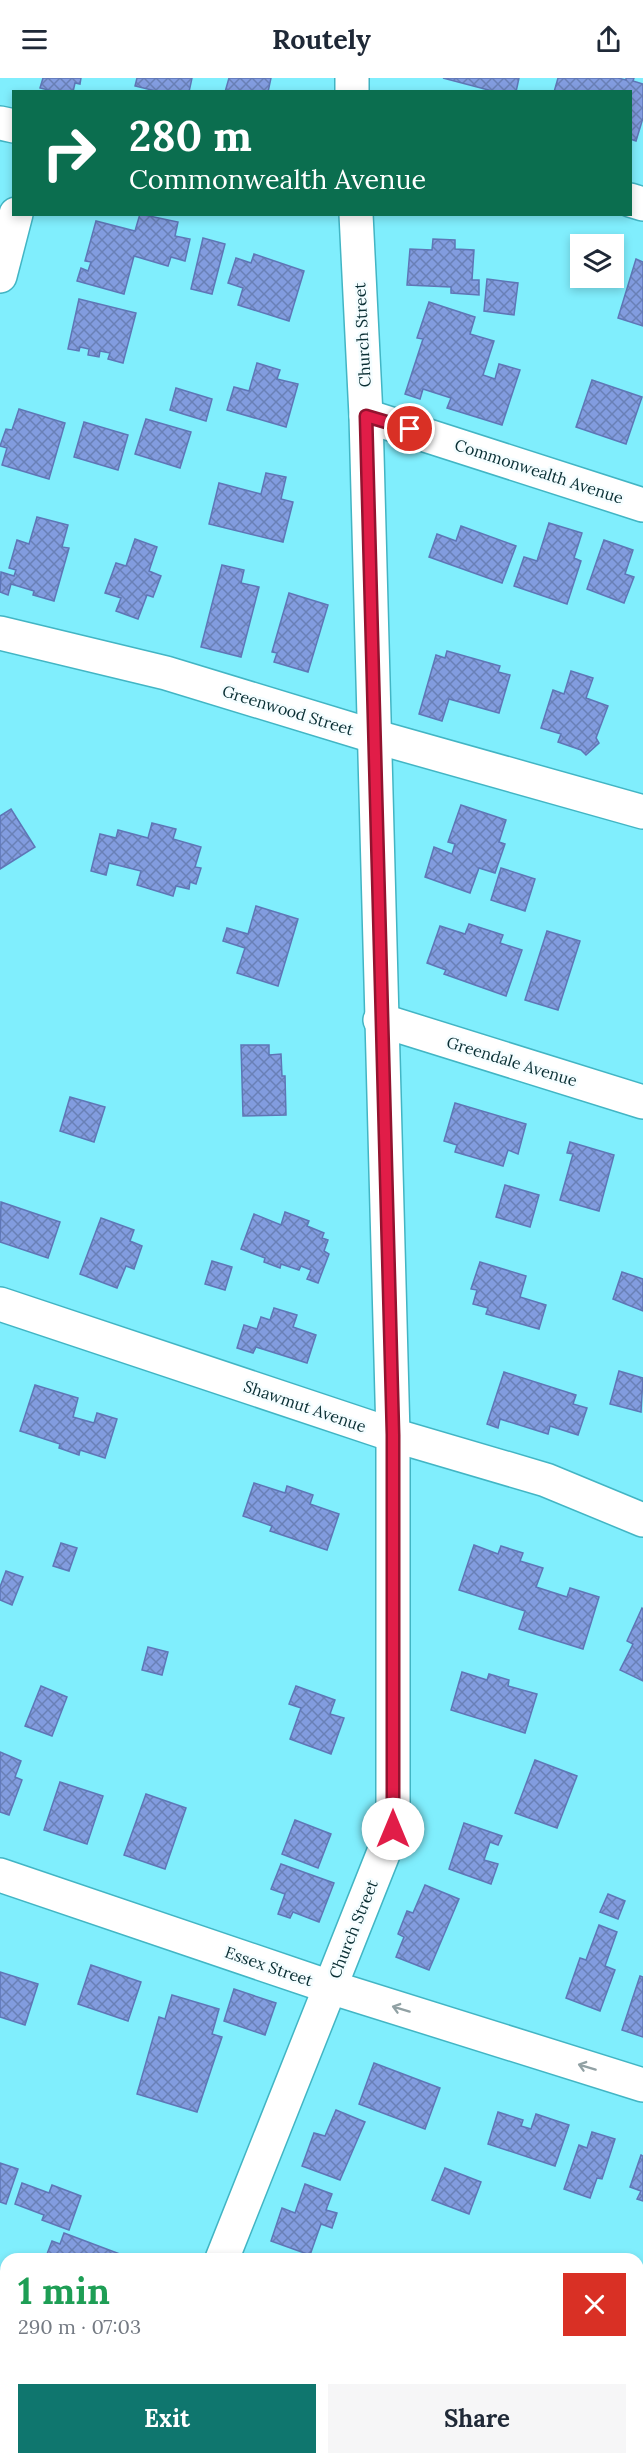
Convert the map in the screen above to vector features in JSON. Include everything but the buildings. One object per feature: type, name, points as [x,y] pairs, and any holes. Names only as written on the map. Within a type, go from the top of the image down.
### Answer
[{"type":"street","points":[[0,276],[15,216]]},
{"type":"street","name":"Church Street","points":[[224,2253],[393,1829],[393,1435],[380,1020],[366,416],[355,216]]},
{"type":"street","name":"Commonwealth Avenue","points":[[366,416],[643,505]]},
{"type":"street","name":"Greenwood Street","points":[[0,633],[166,673],[373,736],[643,812]]},
{"type":"street","name":"Greendale Avenue","points":[[380,1020],[643,1102]]},
{"type":"street","name":"Shawmut Avenue","points":[[0,1304],[393,1435],[546,1480],[643,1520]]},
{"type":"street","name":"Essex Street","points":[[0,1875],[330,1987],[643,2085]]},
{"type":"route","points":[[393,1829],[393,1435],[373,760],[366,416],[410,429]]}]
